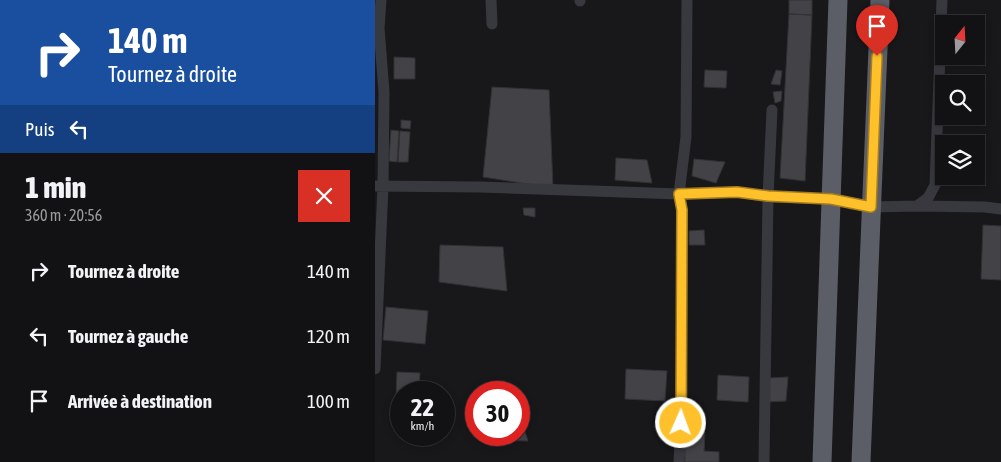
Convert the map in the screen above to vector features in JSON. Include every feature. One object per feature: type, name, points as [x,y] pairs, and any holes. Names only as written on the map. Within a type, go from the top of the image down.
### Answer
[{"type":"highway","points":[[822,462],[838,0]]},
{"type":"highway","points":[[861,462],[880,0]]},
{"type":"street","points":[[375,369],[379,186],[384,92],[379,28],[381,0]]},
{"type":"street","points":[[491,0],[493,24]]},
{"type":"street","points":[[679,462],[682,408],[682,210],[679,194],[687,137],[687,0]]},
{"type":"street","points":[[917,206],[928,198],[935,184],[942,0]]},
{"type":"street","points":[[764,462],[768,196],[772,110]]},
{"type":"street","points":[[379,186],[479,187],[679,194],[737,192],[768,196],[831,199],[871,207],[985,207],[1001,209]]},
{"type":"building","points":[[789,0],[812,0],[812,15],[789,14]]},
{"type":"building","points":[[789,14],[812,15],[805,181],[780,178]]},
{"type":"building","points":[[394,57],[415,58],[415,79],[394,79]]},
{"type":"building","points":[[705,70],[727,71],[726,88],[704,87]]},
{"type":"building","points":[[776,70],[782,71],[780,85],[771,84]]},
{"type":"building","points":[[492,87],[549,90],[553,188],[483,177]]},
{"type":"building","points":[[782,91],[781,101],[775,103],[773,92]]},
{"type":"building","points":[[401,120],[411,121],[410,129],[401,128]]},
{"type":"building","points":[[391,130],[399,131],[397,162],[389,161]]},
{"type":"building","points":[[400,131],[410,132],[408,162],[398,162]]},
{"type":"building","points":[[616,158],[647,160],[652,183],[615,180]]},
{"type":"building","points":[[694,159],[725,162],[716,183],[692,176]]},
{"type":"building","points":[[523,208],[535,208],[535,217],[524,215]]},
{"type":"building","points":[[983,225],[1001,226],[1001,280],[981,279]]},
{"type":"building","points":[[704,230],[705,245],[689,245],[689,231]]},
{"type":"building","points":[[440,245],[503,247],[507,291],[439,282]]},
{"type":"building","points":[[386,307],[428,311],[425,344],[383,340]]},
{"type":"building","points":[[626,369],[667,371],[665,401],[625,399]]},
{"type":"building","points":[[397,372],[420,373],[420,381],[397,381]]},
{"type":"building","points":[[718,375],[749,377],[748,402],[717,400]]},
{"type":"building","points":[[788,377],[786,401],[766,402],[769,378]]},
{"type":"building","points":[[685,431],[705,432],[704,451],[719,452],[719,462],[685,462]]},
{"type":"route","points":[[681,423],[682,210],[679,194],[737,192],[768,196],[831,199],[871,207],[877,56]]}]
